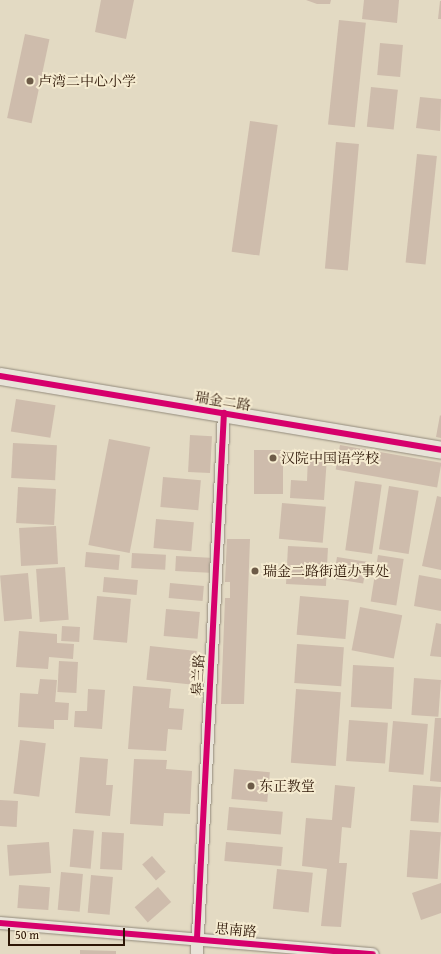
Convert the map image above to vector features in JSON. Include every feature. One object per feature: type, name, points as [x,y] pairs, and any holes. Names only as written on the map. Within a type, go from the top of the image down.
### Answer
[{"type":"main road","name":"瑞金二路","points":[[0,376],[441,450]]},
{"type":"street","name":"皋兰路","points":[[197,954],[224,413]]},
{"type":"street","name":"思南路","points":[[0,923],[197,938],[374,954]]},
{"type":"building","points":[[101,0],[134,0],[126,39],[95,32]]},
{"type":"building","points":[[306,0],[331,0],[330,4],[317,4]]},
{"type":"building","points":[[364,0],[399,0],[397,23],[362,19]]},
{"type":"building","points":[[440,1],[441,19],[438,19]]},
{"type":"building","points":[[339,20],[366,23],[355,127],[328,124]]},
{"type":"building","points":[[25,34],[49,39],[32,123],[7,118]]},
{"type":"building","points":[[380,43],[403,45],[400,77],[377,75]]},
{"type":"building","points":[[371,87],[398,90],[394,130],[367,127]]},
{"type":"building","points":[[420,97],[441,99],[440,131],[416,128]]},
{"type":"building","points":[[250,121],[278,125],[259,256],[232,252]]},
{"type":"building","points":[[336,142],[359,144],[348,271],[325,269]]},
{"type":"building","points":[[417,154],[437,156],[425,264],[406,262]]},
{"type":"building","points":[[16,399],[56,405],[50,438],[11,432]]},
{"type":"building","points":[[440,415],[441,416],[441,438],[436,437]]},
{"type":"building","points":[[190,435],[212,436],[210,473],[188,472]]},
{"type":"building","points":[[109,439],[150,447],[130,553],[88,545]]},
{"type":"building","points":[[13,443],[57,445],[55,480],[11,478]]},
{"type":"building","points":[[340,445],[441,463],[437,488],[336,470]]},
{"type":"building","points":[[254,450],[283,450],[283,494],[254,494]]},
{"type":"building","points":[[308,456],[327,457],[324,500],[290,498],[291,480],[307,481]]},
{"type":"building","points":[[163,477],[201,480],[198,510],[160,507]]},
{"type":"building","points":[[355,481],[382,485],[372,554],[345,550]]},
{"type":"building","points":[[389,486],[419,491],[409,554],[379,549]]},
{"type":"building","points":[[18,487],[56,489],[54,525],[16,523]]},
{"type":"building","points":[[437,496],[441,497],[441,570],[422,566]]},
{"type":"building","points":[[282,503],[326,507],[323,543],[279,539]]},
{"type":"building","points":[[156,519],[194,522],[191,551],[153,548]]},
{"type":"building","points":[[56,526],[58,564],[21,566],[19,528]]},
{"type":"building","points":[[227,539],[250,539],[244,704],[221,704],[225,598],[230,598],[230,582],[225,582]]},
{"type":"building","points":[[288,546],[328,548],[326,586],[286,584]]},
{"type":"building","points":[[86,552],[120,555],[119,570],[85,567]]},
{"type":"building","points":[[132,553],[166,555],[165,570],[131,568]]},
{"type":"building","points":[[378,555],[404,559],[396,605],[371,601]]},
{"type":"building","points":[[176,556],[210,558],[209,573],[175,571]]},
{"type":"building","points":[[337,557],[367,562],[363,583],[334,579]]},
{"type":"building","points":[[65,567],[69,620],[40,622],[36,569]]},
{"type":"building","points":[[28,573],[32,619],[4,621],[0,575]]},
{"type":"building","points":[[419,575],[441,579],[441,611],[414,606]]},
{"type":"building","points":[[104,577],[138,580],[137,595],[103,592]]},
{"type":"building","points":[[170,583],[204,586],[203,601],[169,598]]},
{"type":"building","points":[[97,596],[131,599],[127,643],[93,640]]},
{"type":"building","points":[[300,596],[349,600],[345,639],[297,635]]},
{"type":"building","points":[[360,607],[402,615],[394,658],[352,650]]},
{"type":"building","points":[[166,609],[200,612],[198,639],[164,636]]},
{"type":"building","points":[[436,623],[441,624],[441,657],[430,656]]},
{"type":"building","points":[[62,626],[80,627],[79,642],[61,641]]},
{"type":"building","points":[[19,631],[57,634],[57,643],[74,644],[73,659],[49,657],[48,669],[16,667]]},
{"type":"building","points":[[297,644],[344,647],[341,686],[294,683]]},
{"type":"building","points":[[150,646],[197,651],[193,685],[146,680]]},
{"type":"building","points":[[59,661],[78,662],[76,693],[57,692]]},
{"type":"building","points":[[353,665],[394,667],[392,709],[351,707]]},
{"type":"building","points":[[414,678],[441,680],[438,717],[411,715]]},
{"type":"building","points":[[40,679],[57,680],[55,702],[69,703],[68,720],[54,720],[54,729],[18,727],[20,693],[38,694]]},
{"type":"building","points":[[133,686],[171,689],[169,708],[184,709],[182,730],[168,729],[166,751],[128,749]]},
{"type":"building","points":[[88,689],[105,690],[102,729],[74,727],[75,711],[87,711]]},
{"type":"building","points":[[296,689],[341,692],[336,766],[291,763]]},
{"type":"building","points":[[435,718],[441,718],[441,782],[430,781]]},
{"type":"building","points":[[349,720],[388,723],[385,764],[346,761]]},
{"type":"building","points":[[393,721],[428,724],[423,775],[389,772]]},
{"type":"building","points":[[20,740],[46,743],[39,797],[13,794]]},
{"type":"building","points":[[80,757],[108,759],[106,785],[113,785],[110,816],[75,813]]},
{"type":"building","points":[[134,759],[167,760],[166,769],[192,771],[190,814],[164,813],[163,826],[130,824]]},
{"type":"building","name":"东正教堂","points":[[234,769],[270,772],[267,802],[231,799]]},
{"type":"building","points":[[335,785],[355,787],[351,828],[342,827],[339,863],[347,863],[341,927],[321,926],[327,869],[302,866],[306,818],[332,820]]},
{"type":"building","points":[[413,785],[441,787],[438,823],[410,821]]},
{"type":"building","points":[[0,800],[18,801],[17,827],[0,826]]},
{"type":"building","points":[[229,807],[283,812],[281,835],[227,830]]},
{"type":"building","points":[[73,829],[94,831],[91,869],[70,867]]},
{"type":"building","points":[[410,830],[441,832],[438,879],[407,877]]},
{"type":"building","points":[[102,832],[124,833],[122,870],[100,869]]},
{"type":"building","points":[[49,842],[51,873],[9,876],[7,845]]},
{"type":"building","points":[[226,842],[283,847],[281,866],[224,861]]},
{"type":"building","points":[[152,856],[166,872],[156,880],[142,865]]},
{"type":"building","points":[[277,869],[313,873],[309,913],[273,909]]},
{"type":"building","points":[[61,872],[83,874],[80,912],[58,910]]},
{"type":"building","points":[[91,875],[113,877],[110,915],[88,913]]},
{"type":"building","points":[[441,883],[441,913],[421,920],[412,893]]},
{"type":"building","points":[[19,885],[50,887],[48,910],[17,908]]},
{"type":"building","points":[[158,887],[171,902],[148,922],[135,907]]},
{"type":"building","points":[[80,950],[116,951],[116,954],[80,954]]},
{"type":"cycle path","points":[[0,376],[441,450]]},
{"type":"cycle path","points":[[197,938],[224,413]]},
{"type":"cycle path","points":[[0,923],[373,954]]},
{"type":"place","name":"卢湾二中心小学","points":[[30,81]]},
{"type":"place","name":"汉院中国语学校","points":[[273,458]]},
{"type":"place","name":"瑞金二路街道办事处","points":[[255,571]]},
{"type":"place","name":"东正教堂","points":[[251,786]]}]
